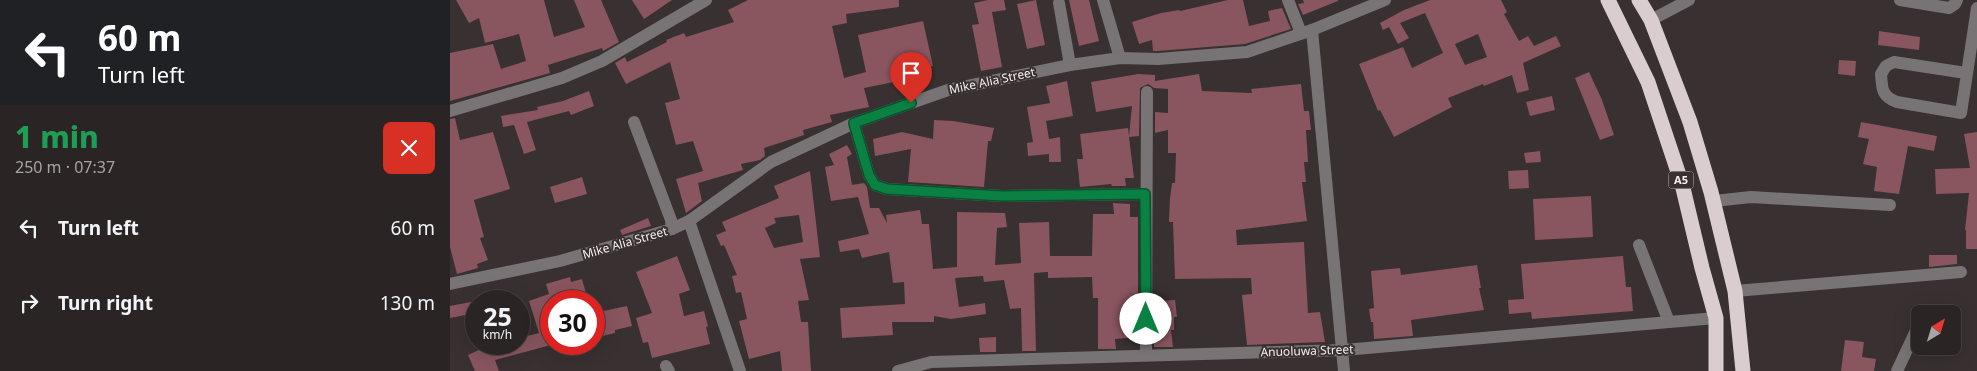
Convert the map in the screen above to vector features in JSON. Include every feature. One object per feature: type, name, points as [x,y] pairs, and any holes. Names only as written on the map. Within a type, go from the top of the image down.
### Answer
[{"type":"highway","name":"A5","points":[[1608,0],[1648,82],[1682,184],[1716,318],[1716,371]]},
{"type":"highway","name":"A5","points":[[1639,0],[1651,20],[1690,122],[1714,201],[1735,291],[1744,371]]},
{"type":"street","points":[[1103,0],[1120,58]]},
{"type":"street","points":[[1288,0],[1306,32],[1344,350],[1344,371]]},
{"type":"street","name":"Mike Alia Street","points":[[450,284],[560,261],[672,230],[689,221],[771,162],[854,123],[948,90],[1070,65],[1120,58],[1158,59],[1247,52],[1306,32],[1385,0]]},
{"type":"street","points":[[1651,20],[1689,0]]},
{"type":"street","points":[[1900,0],[1949,8],[1957,0]]},
{"type":"street","points":[[450,111],[562,78],[602,62],[701,1]]},
{"type":"street","points":[[1059,4],[1070,65]]},
{"type":"street","points":[[1966,73],[1894,62],[1886,66],[1881,74],[1882,92],[1888,99],[1897,102],[1961,113],[1977,8]]},
{"type":"street","points":[[1146,92],[1146,355]]},
{"type":"street","points":[[634,122],[671,220],[672,230]]},
{"type":"street","points":[[854,123],[869,175],[875,185],[887,189],[1002,196],[1145,194]]},
{"type":"street","points":[[1714,201],[1751,197],[1890,206]]},
{"type":"street","points":[[689,221],[740,371]]},
{"type":"street","points":[[1639,245],[1669,322]]},
{"type":"street","points":[[1735,291],[1961,272]]},
{"type":"street","name":"Anuoluwa Street","points":[[898,371],[913,369],[931,362],[1344,350],[1716,318]]},
{"type":"street","points":[[1897,371],[1911,341]]},
{"type":"building","points":[[456,0],[544,0],[554,37],[585,27],[574,0],[601,0],[619,42],[603,51],[602,48],[548,65],[550,73],[450,101],[450,53],[493,44],[501,69],[526,61],[519,34],[485,43],[479,18],[469,23]]},
{"type":"building","points":[[632,0],[672,0],[644,19]]},
{"type":"building","points":[[748,0],[899,0],[899,7],[846,14],[847,23],[832,26],[844,78],[866,72],[858,35],[923,21],[933,66],[898,74],[899,81],[864,88],[869,107],[830,115],[832,122],[803,130],[804,135],[764,148],[765,156],[760,160],[741,164],[743,170],[698,183],[702,201],[686,213],[676,179],[703,171],[693,141],[676,145],[665,103],[680,99],[670,62],[626,84],[615,63],[625,57],[627,62],[667,42],[666,40],[684,33],[686,37],[734,22],[728,10]]},
{"type":"building","points":[[988,0],[1004,0],[1006,10],[992,12],[1002,67],[981,71],[972,25],[979,24],[974,3]]},
{"type":"building","points":[[1036,0],[1045,45],[1027,49],[1017,4]]},
{"type":"building","points":[[1069,0],[1089,0],[1099,41],[1079,46]]},
{"type":"building","points":[[1228,0],[1243,0],[1249,26],[1270,21],[1268,11],[1282,8],[1291,29],[1245,44],[1153,51],[1152,40],[1139,44],[1132,22],[1161,13],[1180,11]]},
{"type":"building","points":[[1303,0],[1338,1],[1303,15],[1298,4],[1304,3]]},
{"type":"building","points":[[1430,0],[1501,0],[1507,12],[1504,14],[1519,41],[1528,36],[1534,46],[1556,36],[1561,46],[1523,63],[1529,90],[1517,93],[1512,75],[1484,86],[1483,84],[1448,98],[1452,107],[1394,137],[1380,110],[1378,111],[1359,64],[1403,47],[1412,68],[1443,53],[1425,13],[1400,23],[1409,38],[1398,44],[1389,27],[1383,30],[1380,23],[1404,10]],"holes":[[[1478,34],[1487,57],[1465,65],[1455,44]]]},
{"type":"building","points":[[1879,31],[1920,37],[1919,50],[1878,45]]},
{"type":"building","points":[[1839,60],[1856,61],[1855,76],[1838,74]]},
{"type":"building","points":[[1589,72],[1602,100],[1614,135],[1600,140],[1575,78]]},
{"type":"building","points":[[1138,74],[1155,75],[1155,81],[1199,74],[1202,91],[1252,93],[1251,89],[1301,84],[1304,111],[1309,111],[1311,130],[1306,130],[1308,162],[1304,162],[1306,182],[1302,182],[1307,221],[1236,230],[1237,245],[1304,242],[1308,313],[1320,312],[1325,342],[1247,345],[1242,295],[1252,294],[1251,278],[1175,279],[1173,222],[1169,222],[1172,183],[1175,183],[1176,153],[1168,153],[1168,130],[1155,133],[1155,112],[1168,113],[1168,89],[1154,88],[1148,84],[1140,88],[1139,136],[1129,137],[1134,178],[1125,178],[1126,186],[1112,186],[1111,184],[1080,187],[1077,159],[1083,159],[1080,134],[1128,128],[1129,136],[1132,106],[1096,112],[1091,82]]},
{"type":"building","points":[[1067,81],[1073,116],[1046,121],[1049,139],[1060,137],[1061,162],[1049,162],[1049,154],[1028,156],[1027,143],[1033,142],[1027,107],[1050,103],[1046,86]]},
{"type":"building","points":[[589,91],[594,106],[571,115],[569,111],[527,122],[536,150],[524,154],[514,125],[503,127],[501,116],[538,110],[537,107],[563,101]]},
{"type":"building","points":[[1552,96],[1555,110],[1530,116],[1526,102]]},
{"type":"building","points":[[455,118],[460,140],[493,132],[510,189],[474,200],[484,237],[480,238],[488,260],[477,264],[478,268],[457,274],[450,247],[450,119]]},
{"type":"building","points":[[934,120],[953,121],[994,128],[991,141],[988,141],[984,187],[908,182],[911,149],[875,156],[873,139],[902,132],[933,139]]},
{"type":"building","points":[[1861,122],[1937,136],[1934,151],[1908,146],[1899,194],[1874,191],[1877,167],[1863,164],[1869,139],[1858,137]]},
{"type":"building","points":[[1977,132],[1977,249],[1966,249],[1965,230],[1969,193],[1936,194],[1935,169],[1970,168],[1964,134]]},
{"type":"building","points":[[847,145],[852,154],[847,157],[852,185],[864,183],[867,187],[870,208],[879,208],[887,223],[886,215],[920,210],[922,224],[929,224],[933,269],[957,267],[957,212],[1005,213],[1007,227],[997,228],[995,265],[1021,263],[1019,223],[1049,222],[1050,256],[1092,256],[1093,214],[1114,214],[1113,203],[1130,204],[1130,217],[1138,217],[1138,337],[1115,339],[1116,349],[1098,349],[1098,298],[1093,298],[1092,277],[1048,278],[1048,272],[1034,273],[1036,351],[1022,351],[1021,308],[1010,309],[1004,280],[984,282],[983,276],[955,278],[959,307],[985,303],[986,314],[951,319],[934,316],[934,322],[892,322],[893,335],[842,338],[840,308],[905,304],[904,282],[893,283],[889,252],[862,258],[859,249],[840,252],[838,241],[869,234],[858,197],[831,201],[825,167],[834,165],[829,154]]},
{"type":"building","points":[[1540,151],[1541,162],[1526,163],[1524,153]]},
{"type":"building","points":[[1528,170],[1529,188],[1509,189],[1508,171]]},
{"type":"building","points":[[810,171],[820,257],[800,259],[809,300],[798,301],[801,322],[808,322],[811,371],[782,371],[780,351],[749,359],[739,321],[747,319],[741,292],[736,293],[732,276],[737,275],[724,245],[721,246],[716,235],[726,231],[722,222],[779,198],[774,186]],"holes":[[[799,215],[803,242],[774,248],[765,228],[776,223],[774,218]]]},
{"type":"building","points":[[582,177],[587,194],[555,203],[550,187]]},
{"type":"building","points":[[1591,196],[1593,237],[1535,240],[1533,199]]},
{"type":"building","points":[[648,218],[651,226],[622,235],[620,230]]},
{"type":"building","points":[[1929,255],[1957,255],[1957,264],[1929,267]]},
{"type":"building","points":[[677,256],[690,290],[679,294],[684,316],[704,311],[710,344],[652,358],[648,342],[643,343],[636,318],[652,313],[636,272]]},
{"type":"building","points":[[1623,256],[1626,287],[1631,287],[1633,311],[1532,319],[1531,312],[1509,314],[1508,300],[1524,299],[1521,264]]},
{"type":"building","points":[[1477,265],[1481,288],[1479,288],[1484,310],[1411,320],[1413,336],[1374,339],[1373,322],[1371,322],[1369,309],[1374,308],[1371,271],[1400,268],[1401,275]]},
{"type":"building","points":[[570,277],[571,282],[582,279],[585,290],[548,290],[546,284]]},
{"type":"building","points":[[540,297],[540,348],[530,351],[530,335],[539,333],[530,301]]},
{"type":"building","points":[[1175,300],[1177,317],[1174,317],[1174,330],[1171,330],[1173,347],[1154,347],[1154,340],[1161,340],[1160,322],[1163,322],[1162,301]]},
{"type":"building","points":[[465,303],[465,315],[450,318],[450,306]]},
{"type":"building","points":[[627,306],[632,326],[615,330],[615,333],[605,335],[605,311]]},
{"type":"building","points":[[996,337],[996,352],[980,352],[979,338]]},
{"type":"building","points":[[1845,340],[1864,342],[1862,357],[1876,359],[1874,371],[1841,371]]},
{"type":"building","points":[[468,355],[514,355],[495,360],[499,371],[475,371]]},
{"type":"route","points":[[911,103],[854,123],[869,175],[875,185],[887,189],[1002,196],[1145,194],[1146,319]]}]
